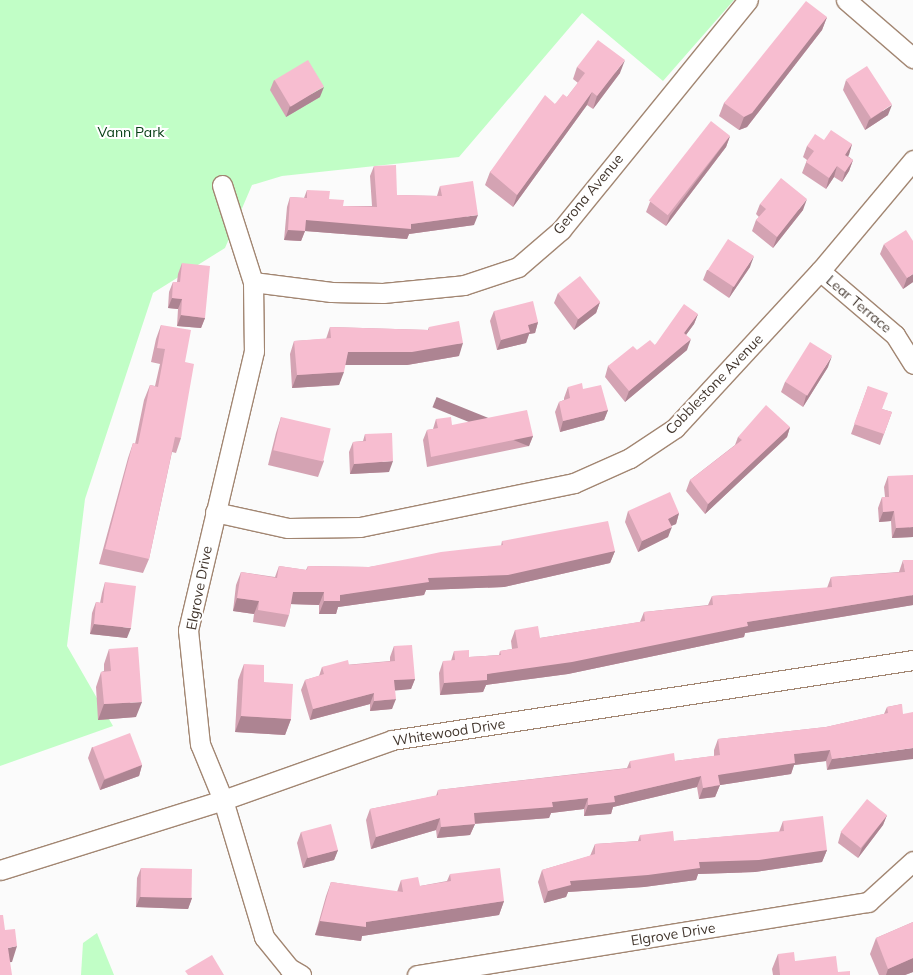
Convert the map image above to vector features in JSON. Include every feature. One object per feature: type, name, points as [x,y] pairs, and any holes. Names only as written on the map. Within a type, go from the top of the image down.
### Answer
[{"type":"street","name":"Gerona Avenue","points":[[253,282],[331,292],[383,293],[464,285],[518,267],[560,230],[748,0]]},
{"type":"street","points":[[846,0],[913,58]]},
{"type":"street","name":"Cobblestone Avenue","points":[[215,512],[288,528],[360,527],[574,483],[630,458],[675,428],[820,271],[913,160]]},
{"type":"street","name":"Elgrove Drive","points":[[222,185],[253,282],[254,351],[188,630],[200,744],[223,800],[264,937],[289,968],[301,975]]},
{"type":"street","name":"Lear Terrace","points":[[820,271],[895,335],[913,364]]},
{"type":"street","name":"Whitewood Drive","points":[[0,870],[223,800],[392,740],[913,660]]},
{"type":"street","name":"Elgrove Drive","points":[[417,975],[868,902],[913,861]]},
{"type":"green space","name":"Vann Park","points":[[0,0],[734,0],[663,81],[582,13],[459,157],[282,176],[252,185],[225,248],[153,293],[85,499],[67,646],[113,726],[0,766]]},
{"type":"green space","points":[[97,933],[114,975],[81,975],[83,943]]},
{"type":"building","points":[[806,1],[827,17],[752,113],[744,117],[724,103]]},
{"type":"building","points":[[598,40],[625,60],[597,96],[592,92],[517,195],[490,172],[545,95],[555,104],[563,94],[567,97],[585,73],[577,67]]},
{"type":"building","points":[[308,60],[324,87],[291,107],[275,80]]},
{"type":"building","points":[[867,66],[892,105],[871,118],[846,80]]},
{"type":"building","points":[[711,121],[730,136],[668,215],[649,201]]},
{"type":"building","points":[[831,130],[852,144],[845,155],[853,160],[845,172],[837,166],[829,178],[806,162],[814,151],[807,146],[815,134],[824,140]]},
{"type":"building","points":[[396,165],[397,195],[442,196],[440,186],[473,181],[478,215],[411,224],[411,229],[306,220],[305,231],[288,230],[290,197],[307,198],[307,190],[330,191],[329,199],[344,200],[343,206],[377,207],[374,166]]},
{"type":"building","points":[[781,178],[807,199],[777,237],[756,220],[766,209],[760,204]]},
{"type":"building","points":[[906,230],[913,241],[913,274],[907,278],[884,244]]},
{"type":"building","points":[[728,239],[754,256],[734,287],[708,270]]},
{"type":"building","points":[[182,263],[210,266],[205,318],[181,315],[182,299],[172,298],[173,282],[180,282]]},
{"type":"building","points":[[580,276],[600,302],[578,319],[558,293]]},
{"type":"building","points":[[533,301],[538,322],[528,325],[530,332],[501,340],[494,311]]},
{"type":"building","points":[[684,304],[698,314],[684,333],[691,339],[629,391],[608,366],[633,346],[637,350],[650,340],[655,345]]},
{"type":"building","points":[[459,321],[463,343],[412,352],[348,352],[344,372],[297,375],[294,341],[331,338],[330,327],[429,330],[429,327]]},
{"type":"building","points":[[161,325],[191,330],[185,362],[194,364],[181,438],[175,437],[149,559],[105,549],[133,443],[138,444],[150,385],[158,387],[165,349],[157,348]]},
{"type":"building","points":[[810,342],[832,356],[807,396],[785,382]]},
{"type":"building","points":[[582,383],[583,389],[601,385],[608,410],[563,421],[559,402],[570,398],[568,387]]},
{"type":"building","points":[[868,386],[888,393],[882,409],[892,412],[884,434],[854,424]]},
{"type":"building","points":[[766,405],[790,427],[708,504],[690,480],[742,440],[738,437]]},
{"type":"building","points":[[527,410],[533,436],[431,457],[427,430],[438,428],[436,419],[451,417],[452,425]]},
{"type":"building","points":[[281,417],[331,428],[323,462],[273,450]]},
{"type":"building","points":[[392,433],[393,461],[354,464],[353,442],[366,441],[365,434]]},
{"type":"building","points":[[913,475],[913,527],[896,528],[894,511],[883,512],[882,497],[889,497],[888,476]]},
{"type":"building","points":[[670,492],[679,513],[668,519],[672,527],[642,541],[628,511]]},
{"type":"building","points":[[608,521],[615,551],[508,575],[428,578],[429,582],[340,595],[340,601],[324,601],[324,592],[293,592],[289,615],[258,610],[259,601],[237,598],[241,572],[277,578],[279,566],[307,570],[308,566],[369,567],[441,552],[503,545],[502,541]]},
{"type":"building","points":[[903,560],[913,560],[913,595],[747,622],[748,626],[572,662],[487,674],[487,680],[444,683],[443,661],[455,660],[454,651],[469,650],[469,657],[501,655],[500,651],[518,648],[515,630],[538,626],[540,638],[645,621],[644,612],[713,605],[712,596],[832,587],[831,577],[905,572]]},
{"type":"building","points":[[105,582],[136,586],[131,628],[94,624],[96,602],[103,603]]},
{"type":"building","points":[[412,645],[415,679],[394,680],[396,699],[374,701],[374,693],[313,709],[305,680],[324,674],[322,667],[348,660],[349,665],[395,661],[394,646]]},
{"type":"building","points":[[138,647],[142,702],[104,704],[101,672],[111,671],[109,649]]},
{"type":"building","points":[[244,664],[264,665],[264,682],[293,684],[291,719],[241,716]]},
{"type":"building","points":[[902,704],[903,714],[913,712],[913,748],[832,759],[830,750],[794,754],[795,763],[718,775],[720,785],[703,788],[701,776],[614,796],[615,802],[588,805],[588,798],[552,802],[553,807],[474,813],[475,824],[441,827],[440,818],[376,837],[370,809],[438,795],[438,790],[631,768],[630,761],[674,753],[675,761],[720,755],[718,739],[826,727],[888,713],[887,707]]},
{"type":"building","points":[[130,733],[142,765],[105,779],[93,747]]},
{"type":"building","points":[[867,799],[887,815],[861,848],[841,832]]},
{"type":"building","points":[[823,816],[827,850],[759,860],[699,862],[700,868],[648,875],[570,881],[571,885],[548,891],[542,870],[595,854],[595,844],[641,841],[640,835],[673,831],[674,841],[784,831],[783,821]]},
{"type":"building","points":[[331,824],[338,850],[308,858],[301,832]]},
{"type":"building","points":[[141,868],[192,869],[191,898],[140,897]]},
{"type":"building","points":[[500,868],[504,901],[366,922],[366,927],[320,921],[331,882],[403,892],[401,880],[418,877],[420,886],[451,881],[450,874]]},
{"type":"building","points":[[0,915],[3,915],[5,930],[15,929],[17,946],[8,948],[12,975],[0,975]]},
{"type":"building","points":[[913,922],[913,958],[888,969],[876,938]]},
{"type":"building","points":[[794,952],[795,961],[836,956],[838,972],[850,971],[850,975],[780,975],[778,954]]},
{"type":"building","points":[[212,955],[224,975],[188,975],[185,971]]}]
